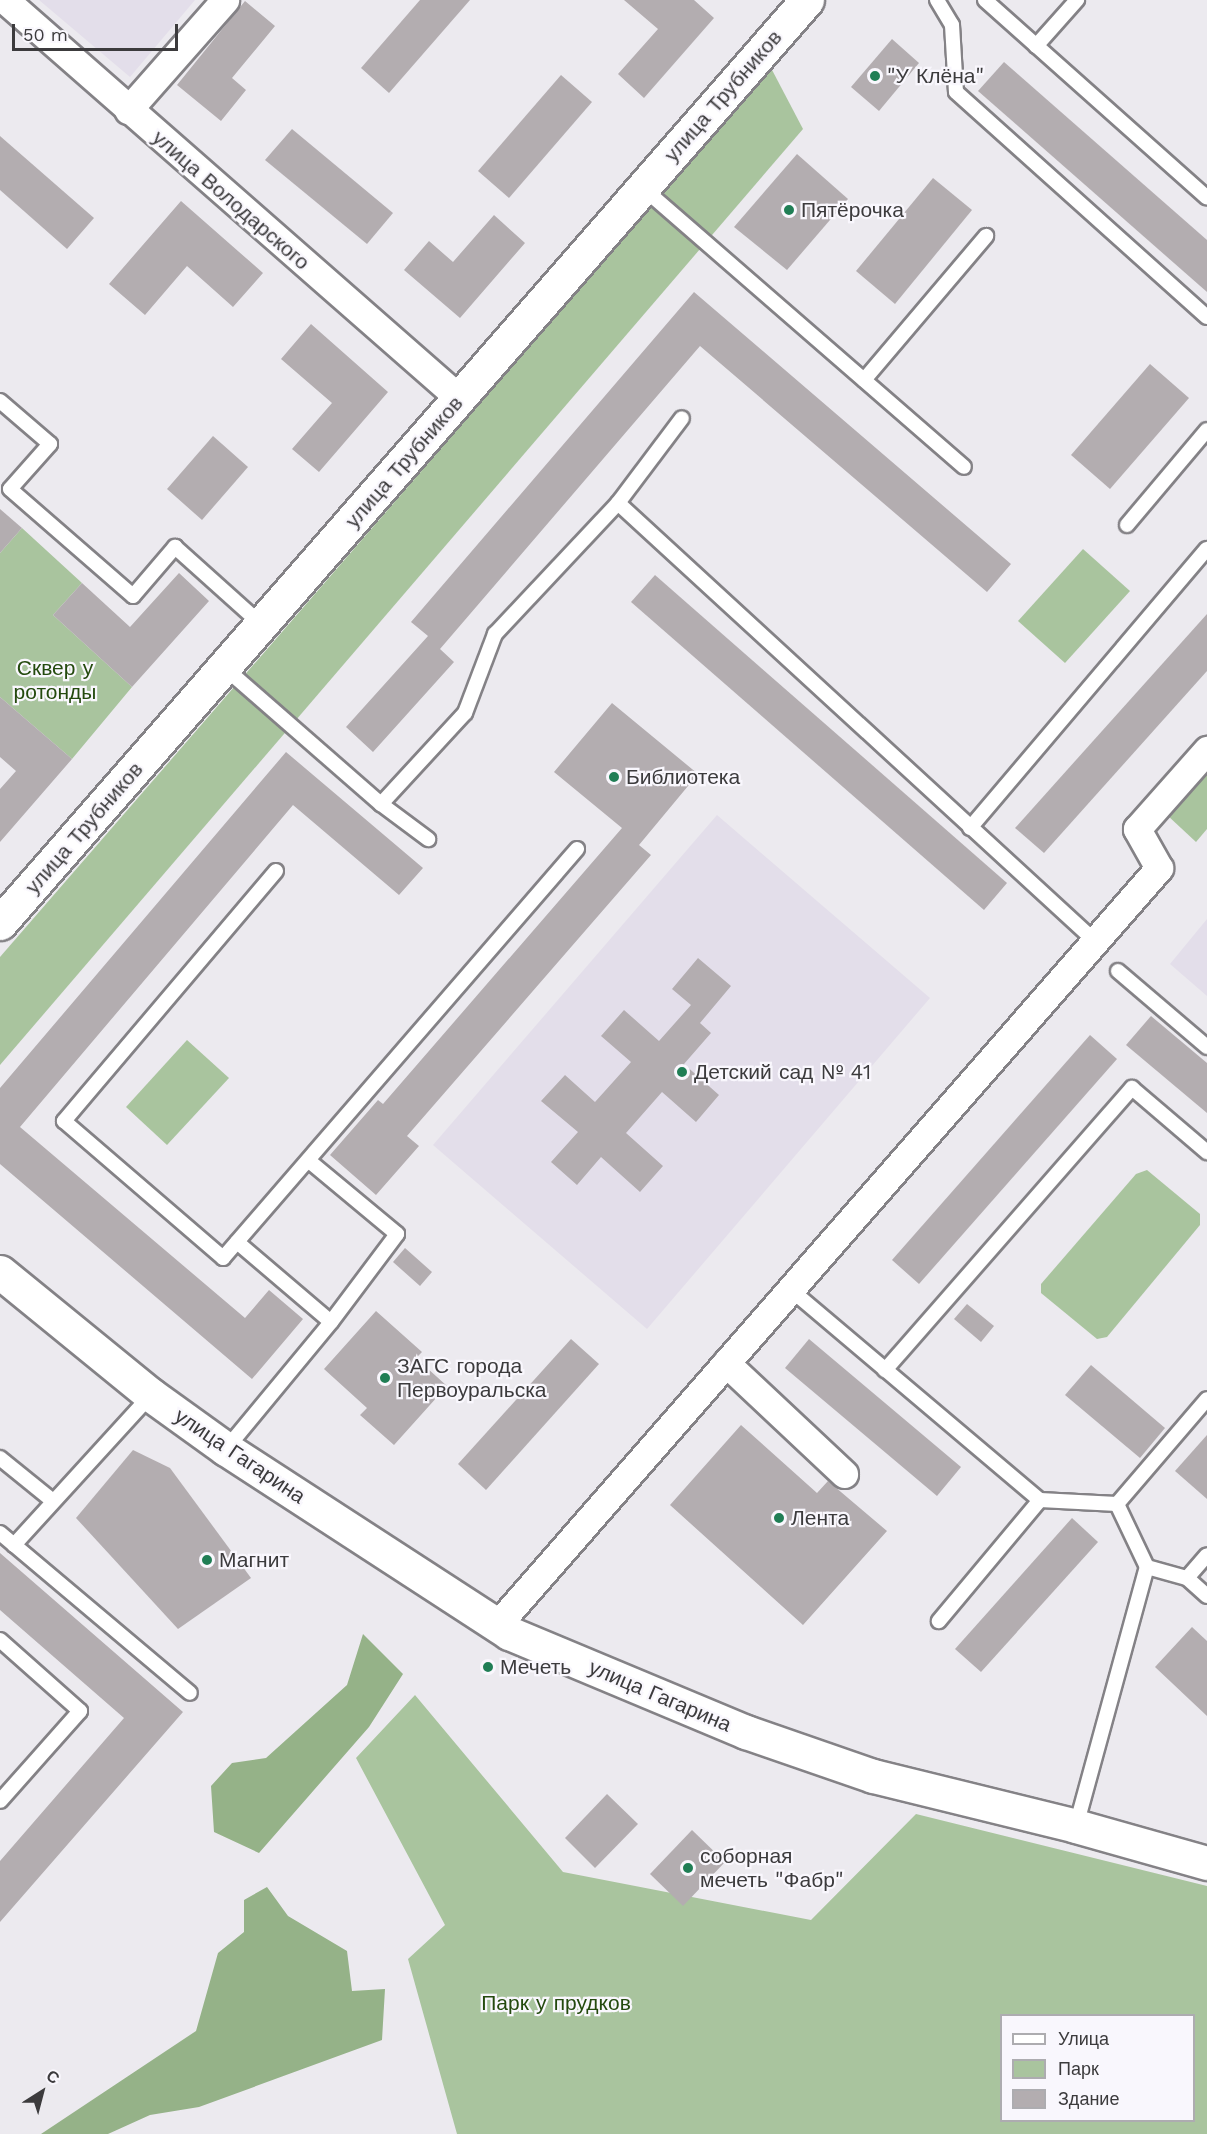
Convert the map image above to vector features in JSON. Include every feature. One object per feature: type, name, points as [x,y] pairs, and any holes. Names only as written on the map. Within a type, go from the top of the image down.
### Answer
[{"type":"street","name":"улица Володарского","points":[[5,0],[459,398]]},
{"type":"street","points":[[128,110],[225,0]]},
{"type":"street","name":"улица Трубников","points":[[0,923],[807,0]]},
{"type":"street","points":[[497,1625],[1159,868],[1137,829],[1207,750]]},
{"type":"street","name":"улица Гагарина","points":[[0,1272],[152,1395],[226,1449],[509,1633],[746,1732],[873,1776],[1076,1827],[1207,1863]]},
{"type":"street","points":[[726,1363],[844,1474]]},
{"type":"lane","points":[[938,0],[952,25],[956,92],[1207,317]]},
{"type":"lane","points":[[985,0],[1207,198]]},
{"type":"lane","points":[[1036,46],[1077,0]]},
{"type":"lane","points":[[643,188],[964,467]]},
{"type":"lane","points":[[864,380],[986,236]]},
{"type":"lane","points":[[0,400],[50,444],[10,489],[133,596],[175,547],[262,625]]},
{"type":"lane","points":[[381,804],[465,713],[495,634],[618,503],[682,418]]},
{"type":"lane","points":[[1127,525],[1207,430]]},
{"type":"lane","points":[[618,503],[1095,941]]},
{"type":"lane","points":[[970,828],[1207,549]]},
{"type":"lane","points":[[225,668],[381,804],[428,839]]},
{"type":"lane","points":[[276,870],[64,1121],[223,1258],[577,849]]},
{"type":"lane","points":[[1118,971],[1207,1047]]},
{"type":"lane","points":[[885,1370],[1132,1088],[1207,1152]]},
{"type":"lane","points":[[226,1449],[331,1322],[397,1234],[309,1161]]},
{"type":"lane","points":[[237,1242],[331,1322]]},
{"type":"lane","points":[[790,1289],[1040,1500],[1117,1504]]},
{"type":"lane","points":[[14,1545],[152,1395]]},
{"type":"lane","points":[[1117,1504],[1207,1399]]},
{"type":"lane","points":[[0,1458],[52,1502]]},
{"type":"lane","points":[[939,1621],[1040,1500]]},
{"type":"lane","points":[[1076,1827],[1148,1567],[1117,1504]]},
{"type":"lane","points":[[0,1533],[190,1693]]},
{"type":"lane","points":[[1187,1578],[1207,1555]]},
{"type":"lane","points":[[1148,1567],[1187,1578],[1207,1596]]},
{"type":"lane","points":[[0,1640],[80,1711],[0,1801]]},
{"type":"shaded area","points":[[39,0],[195,0],[130,77]]},
{"type":"shaded area","name":"Детский сад № 41","points":[[717,815],[930,998],[647,1329],[433,1145]]},
{"type":"shaded area","points":[[1207,919],[1207,996],[1170,964]]},
{"type":"green space","points":[[771,68],[803,129],[0,1065],[0,957]]},
{"type":"green space","name":"Сквер у ротонды","points":[[22,528],[82,583],[53,615],[132,687],[72,759],[0,697],[0,553]]},
{"type":"green space","points":[[1083,549],[1130,591],[1065,663],[1018,621]]},
{"type":"green space","points":[[1207,768],[1207,829],[1196,842],[1167,815]]},
{"type":"green space","points":[[187,1040],[229,1078],[167,1145],[126,1107]]},
{"type":"green space","points":[[1147,1170],[1200,1214],[1200,1225],[1107,1337],[1097,1339],[1041,1293],[1041,1284],[1136,1174]]},
{"type":"green space","points":[[363,1634],[403,1674],[369,1727],[259,1853],[214,1832],[211,1786],[232,1763],[266,1758],[347,1685]]},
{"type":"green space","name":"Парк у прудков","points":[[415,1695],[563,1872],[811,1920],[916,1814],[1207,1886],[1207,2134],[457,2134],[408,1959],[445,1925],[356,1758]]},
{"type":"green space","points":[[267,1887],[288,1916],[347,1951],[352,1991],[385,1989],[382,2040],[199,2107],[150,2115],[108,2134],[41,2134],[196,2031],[218,1953],[244,1932],[244,1900]]},
{"type":"building","points":[[420,0],[470,0],[389,93],[361,68]]},
{"type":"building","points":[[624,0],[694,0],[714,18],[644,98],[618,74],[658,29]]},
{"type":"building","points":[[245,1],[275,26],[232,78],[246,90],[221,121],[177,85]]},
{"type":"building","points":[[892,39],[919,63],[879,111],[851,87]]},
{"type":"building","points":[[1004,62],[1207,240],[1207,292],[978,91]]},
{"type":"building","points":[[561,75],[592,102],[509,198],[478,171]]},
{"type":"building","points":[[292,129],[393,213],[367,244],[265,160]]},
{"type":"building","points":[[0,136],[94,218],[67,249],[0,190]]},
{"type":"building","points":[[797,154],[848,199],[787,270],[734,227]]},
{"type":"building","points":[[933,178],[972,210],[895,304],[856,271]]},
{"type":"building","points":[[181,201],[263,273],[233,307],[187,266],[145,315],[109,284]]},
{"type":"building","points":[[494,215],[525,243],[460,318],[404,270],[429,241],[453,262]]},
{"type":"building","points":[[694,292],[1011,564],[987,592],[700,346],[440,649],[454,662],[373,752],[346,727],[428,636],[411,622]]},
{"type":"building","points":[[311,324],[388,392],[319,472],[292,449],[332,403],[281,359]]},
{"type":"building","points":[[1150,364],[1189,398],[1110,489],[1071,455]]},
{"type":"building","points":[[213,436],[248,467],[202,520],[167,489]]},
{"type":"building","points":[[0,509],[22,528],[0,553]]},
{"type":"building","points":[[179,573],[209,601],[132,687],[53,615],[82,583],[130,627]]},
{"type":"building","points":[[655,575],[1007,883],[984,910],[631,602]]},
{"type":"building","points":[[1207,614],[1207,671],[1044,853],[1015,828]]},
{"type":"building","points":[[0,697],[72,759],[0,842],[0,789],[16,771],[0,757]]},
{"type":"building","points":[[612,703],[698,774],[639,845],[651,855],[407,1136],[419,1146],[376,1195],[330,1155],[378,1100],[383,1104],[622,828],[554,772]]},
{"type":"building","points":[[286,752],[423,868],[399,895],[293,805],[20,1127],[245,1318],[269,1290],[303,1319],[252,1379],[0,1164],[0,1088]]},
{"type":"building","points":[[698,958],[731,986],[700,1023],[711,1033],[684,1064],[719,1095],[696,1122],[662,1092],[626,1133],[663,1166],[640,1192],[601,1157],[577,1185],[551,1162],[578,1132],[541,1101],[565,1075],[595,1102],[631,1062],[601,1036],[624,1010],[659,1041],[691,1005],[672,989]]},
{"type":"building","points":[[1151,1016],[1207,1063],[1207,1113],[1126,1045]]},
{"type":"building","points":[[1090,1035],[1117,1059],[919,1284],[892,1260]]},
{"type":"building","points":[[405,1248],[432,1272],[420,1286],[393,1262]]},
{"type":"building","points":[[967,1304],[994,1326],[981,1342],[954,1319]]},
{"type":"building","name":"ЗАГС города Первоуральска","points":[[376,1311],[422,1352],[416,1358],[447,1386],[394,1445],[360,1415],[367,1408],[324,1369]]},
{"type":"building","points":[[571,1339],[599,1364],[486,1490],[458,1464]]},
{"type":"building","points":[[809,1339],[961,1467],[937,1496],[785,1368]]},
{"type":"building","points":[[1091,1365],[1165,1428],[1140,1458],[1065,1395]]},
{"type":"building","name":"Лента","points":[[741,1425],[817,1493],[828,1481],[887,1531],[803,1625],[670,1505]]},
{"type":"building","points":[[1207,1435],[1207,1499],[1175,1471]]},
{"type":"building","points":[[133,1450],[170,1468],[251,1578],[178,1629],[76,1518]]},
{"type":"building","points":[[1072,1518],[1098,1542],[981,1672],[955,1649]]},
{"type":"building","points":[[0,1553],[183,1712],[0,1922],[0,1861],[124,1718],[0,1610]]},
{"type":"building","points":[[1192,1627],[1207,1641],[1207,1716],[1155,1667]]},
{"type":"building","points":[[607,1794],[638,1824],[595,1868],[565,1838]]},
{"type":"building","name":"соборная мечеть \"Фабр\"","points":[[692,1830],[725,1862],[683,1906],[650,1874]]},
{"type":"place","name":"\"У Клёна\"","points":[[875,76]]},
{"type":"place","name":"Пятёрочка","points":[[789,210]]},
{"type":"place","name":"Библиотека","points":[[614,777]]},
{"type":"place","name":"Детский сад № 41","points":[[682,1072]]},
{"type":"place","name":"ЗАГС города Первоуральска","points":[[385,1378]]},
{"type":"place","name":"Лента","points":[[779,1518]]},
{"type":"place","name":"Магнит","points":[[207,1560]]},
{"type":"place","name":"Мечеть","points":[[488,1667]]},
{"type":"place","name":"соборная мечеть \"Фабр\"","points":[[688,1868]]}]
